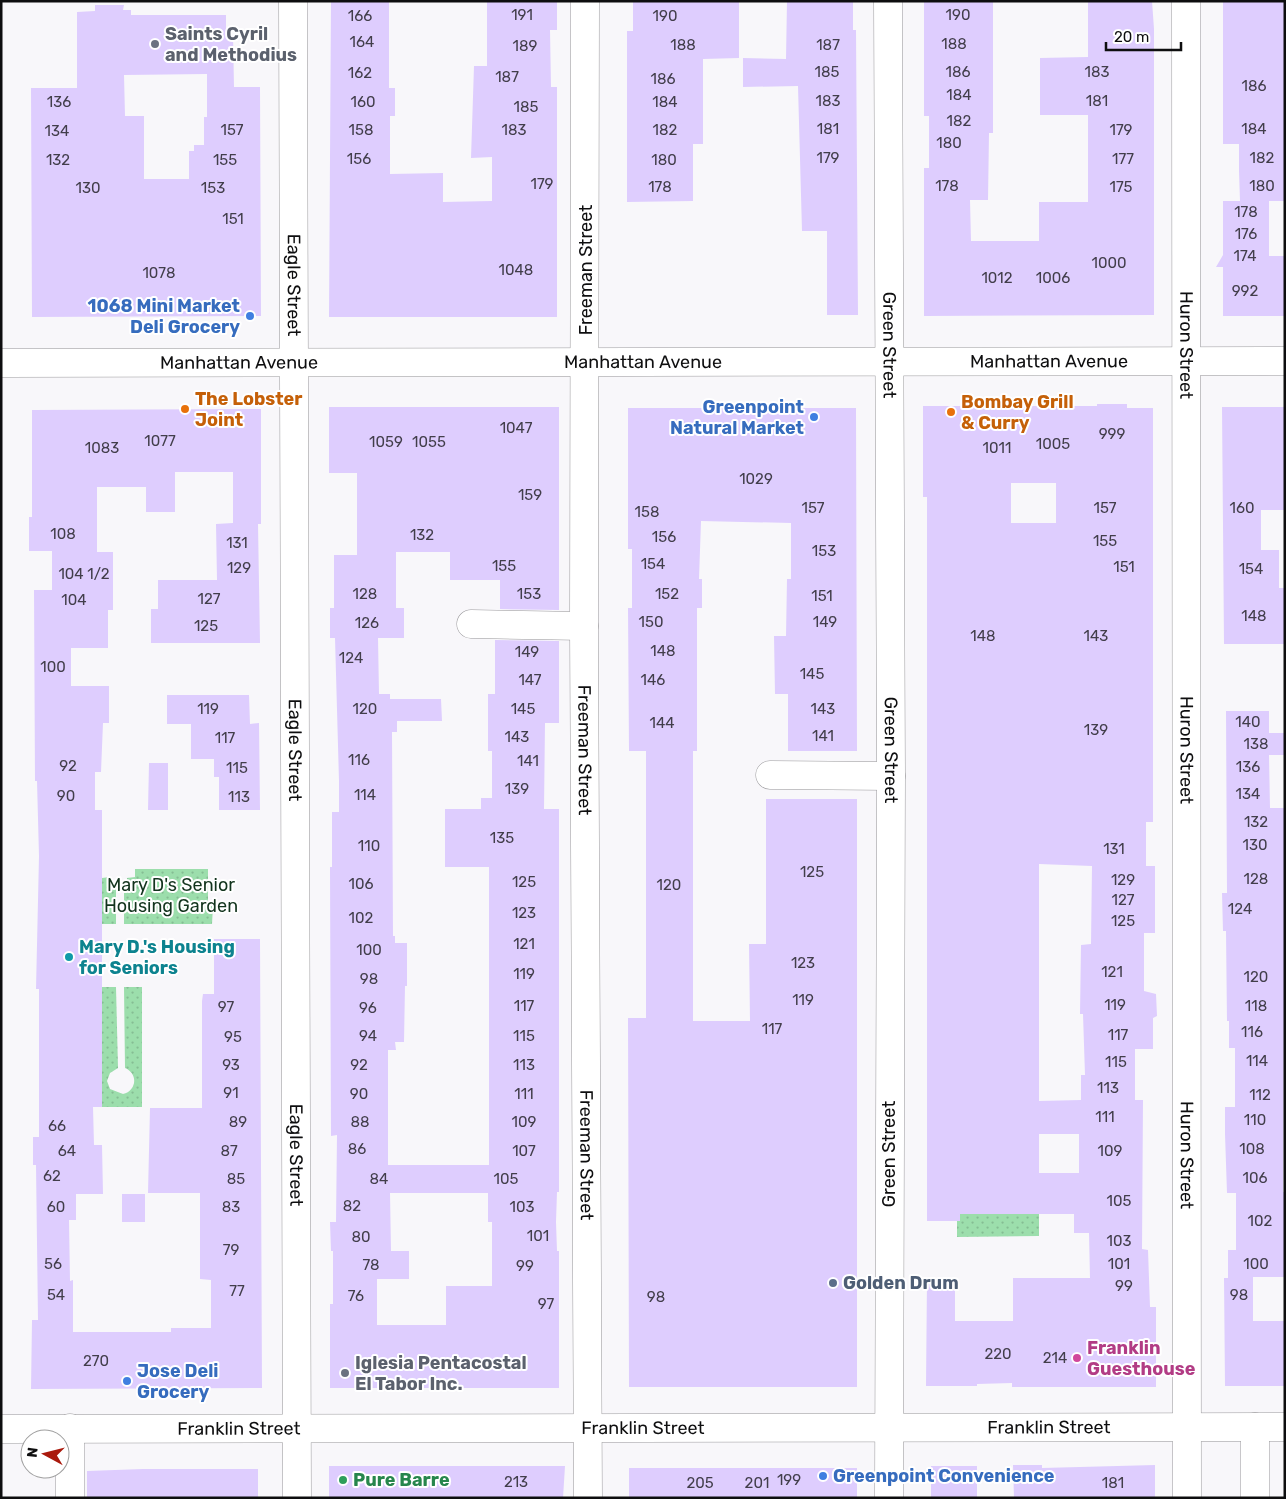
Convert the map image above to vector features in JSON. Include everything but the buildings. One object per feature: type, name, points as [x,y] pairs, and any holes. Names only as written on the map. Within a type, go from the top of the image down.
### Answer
[{"type":"street","name":"Eagle Street","points":[[293,1],[297,1498]]},
{"type":"street","name":"Freeman Street","points":[[586,1],[584,626],[588,1498]]},
{"type":"street","name":"Green Street","points":[[888,1],[889,1498]]},
{"type":"street","name":"Huron Street","points":[[1186,1],[1187,1498]]},
{"type":"street","name":"Manhattan Avenue","points":[[1,363],[1285,361]]},
{"type":"street","points":[[471,624],[584,626]]},
{"type":"street","points":[[770,775],[890,776]]},
{"type":"street","points":[[1255,1427],[1255,1498]]},
{"type":"street","name":"Franklin Street","points":[[1,1429],[1285,1427]]},
{"type":"street","points":[[70,1428],[70,1498]]},
{"type":"green space","name":"Mary D's Senior Housing Garden","points":[[135,869],[208,869],[208,906],[213,906],[212,924],[124,924],[124,885],[127,885],[127,878],[135,877]]},
{"type":"green space","points":[[110,877],[110,885],[116,885],[116,924],[102,924],[102,878]]},
{"type":"green space","points":[[102,987],[116,987],[118,1068],[110,1073],[107,1081],[110,1089],[123,1094],[131,1090],[134,1082],[132,1074],[125,1068],[124,987],[142,987],[142,1107],[102,1107]]},
{"type":"green space","points":[[960,1214],[1039,1214],[1039,1236],[957,1237],[957,1221],[960,1221]]},
{"type":"place","name":"Saints Cyril and Methodius","points":[[155,44]]},
{"type":"place","name":"1068 Mini Market Deli Grocery","points":[[250,316]]},
{"type":"place","name":"The Lobster Joint","points":[[185,409]]},
{"type":"place","name":"Bombay Grill & Curry","points":[[951,412]]},
{"type":"place","name":"Greenpoint Natural Market","points":[[814,417]]},
{"type":"place","name":"Mary D.'s Housing for Seniors","points":[[69,957]]},
{"type":"place","name":"Golden Drum","points":[[833,1283]]},
{"type":"place","name":"Franklin Guesthouse","points":[[1077,1358]]},
{"type":"place","name":"Iglesia Pentacostal El Tabor Inc.","points":[[345,1373]]},
{"type":"place","name":"Jose Deli Grocery","points":[[127,1381]]},
{"type":"place","name":"Greenpoint Convenience","points":[[823,1476]]},
{"type":"place","name":"Pure Barre","points":[[343,1480]]}]
